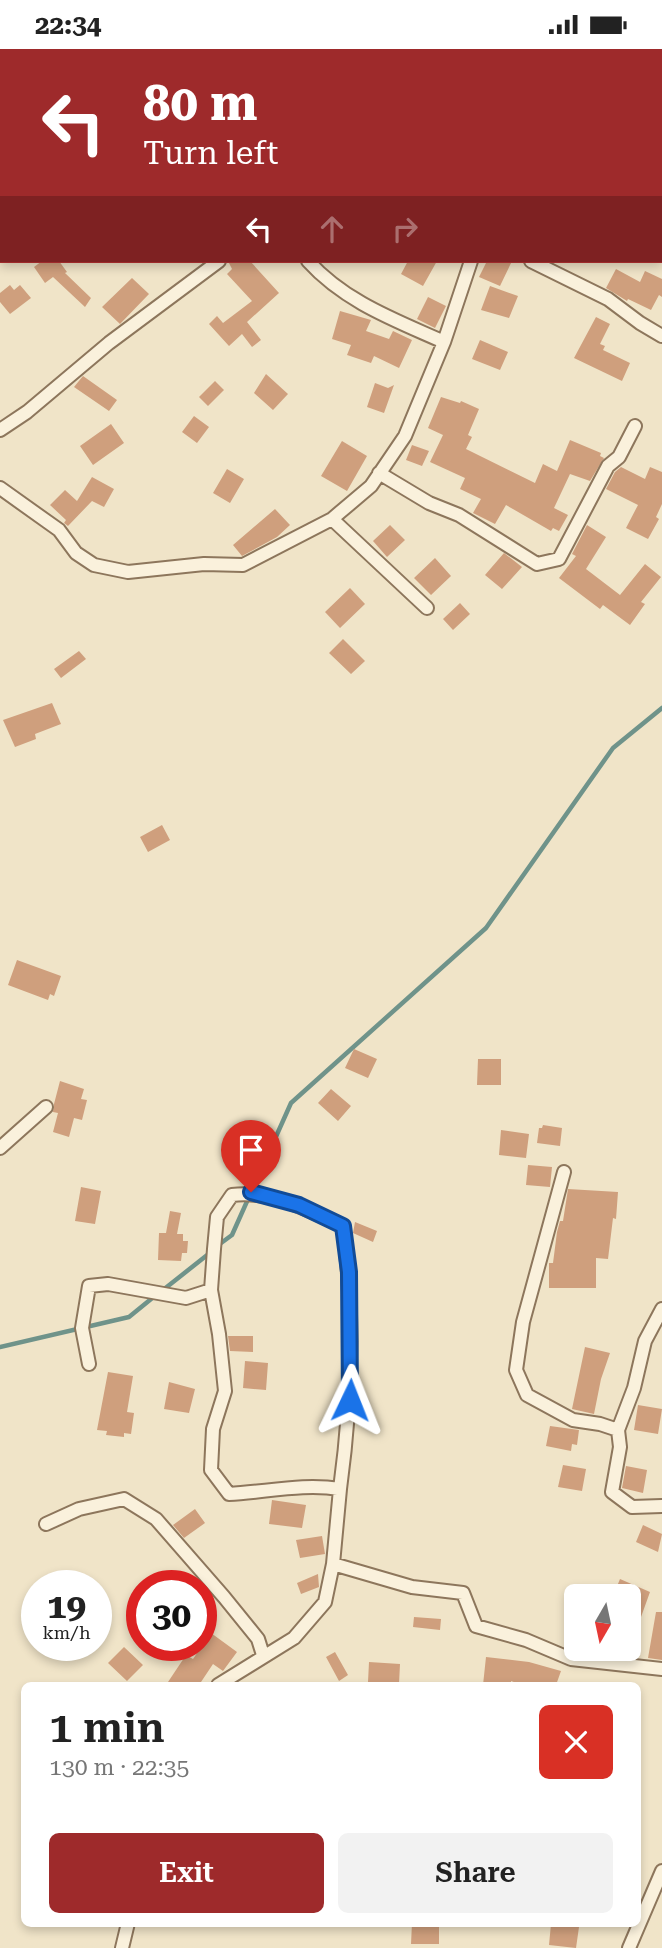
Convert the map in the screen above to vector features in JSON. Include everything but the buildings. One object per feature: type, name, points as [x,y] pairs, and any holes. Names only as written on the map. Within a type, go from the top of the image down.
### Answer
[{"type":"street","points":[[0,430],[27,412],[109,343],[216,263]]},
{"type":"street","points":[[310,263],[326,280],[369,309],[444,342]]},
{"type":"street","points":[[0,488],[59,530],[76,553],[94,565],[128,572],[204,564],[243,565],[332,519],[370,486],[405,436],[444,342],[470,263]]},
{"type":"street","points":[[535,263],[608,299],[662,336]]},
{"type":"street","points":[[379,473],[429,503],[459,515],[537,564],[559,559],[608,465],[619,457],[635,426]]},
{"type":"street","points":[[332,519],[427,608]]},
{"type":"street","points":[[0,1148],[46,1107]]},
{"type":"street","points":[[564,1172],[523,1322],[516,1370],[527,1395],[573,1420],[618,1430]]},
{"type":"street","points":[[222,1682],[294,1637],[325,1602],[333,1564],[349,1422],[352,1357],[349,1272],[343,1226],[299,1205],[251,1192],[232,1195],[217,1217],[211,1290],[225,1391],[214,1429],[211,1470],[229,1494],[268,1492],[314,1485],[340,1489]]},
{"type":"street","points":[[89,1364],[82,1328],[89,1286],[108,1283],[186,1298],[211,1290]]},
{"type":"street","points":[[662,1309],[645,1341],[634,1388],[618,1430],[620,1447],[612,1492],[632,1507],[662,1506]]},
{"type":"street","points":[[46,1524],[79,1509],[124,1499],[156,1519],[258,1639],[263,1655]]},
{"type":"street","points":[[333,1564],[412,1587],[463,1593],[476,1626],[526,1640],[571,1659],[662,1669]]},
{"type":"street","points":[[641,1920],[662,1871]]},
{"type":"street","points":[[122,1948],[127,1927]]},
{"type":"street","points":[[629,1948],[638,1927]]},
{"type":"waterway","points":[[217,1246],[232,1235],[291,1103],[486,928],[613,748],[662,708]]},
{"type":"waterway","points":[[163,1290],[211,1252]]},
{"type":"waterway","points":[[0,1347],[129,1317],[156,1295]]},
{"type":"route","points":[[251,1192],[299,1205],[343,1226],[349,1272],[352,1357],[350,1400]]}]
